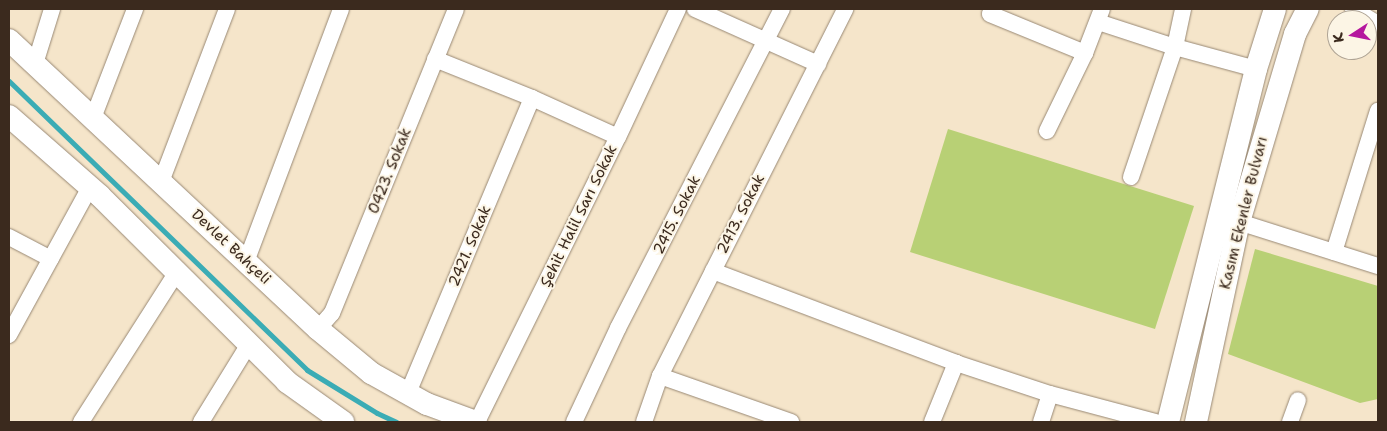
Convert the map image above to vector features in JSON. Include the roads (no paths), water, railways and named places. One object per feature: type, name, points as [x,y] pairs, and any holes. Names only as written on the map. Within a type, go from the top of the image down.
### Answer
[{"type":"street","points":[[34,64],[52,9]]},
{"type":"street","points":[[93,118],[135,9]]},
{"type":"street","points":[[161,182],[227,9]]},
{"type":"street","points":[[246,262],[341,9]]},
{"type":"street","name":"0423. Sokak","points":[[318,329],[332,313],[456,9]]},
{"type":"street","name":"Şehit Halil Sarı Sokak","points":[[476,422],[618,137],[678,9]]},
{"type":"street","points":[[695,9],[767,39],[818,64]]},
{"type":"street","name":"2415. Sokak","points":[[574,422],[618,328],[782,9]]},
{"type":"street","name":"2413. Sokak","points":[[644,422],[660,376],[845,9]]},
{"type":"street","points":[[992,9],[990,14],[1085,53]]},
{"type":"street","points":[[1131,177],[1175,47],[1183,9]]},
{"type":"street","name":"Kasım Ekenler Bulvarı","points":[[1168,422],[1256,68],[1275,9]]},
{"type":"street","name":"Kasım Ekenler Bulvarı","points":[[1196,422],[1239,222],[1295,34],[1308,9]]},
{"type":"street","points":[[1353,9],[1378,24]]},
{"type":"street","points":[[1046,131],[1085,53],[1100,16],[1175,47],[1256,68]]},
{"type":"street","name":"Devlet Bahçeli","points":[[9,40],[318,329],[371,373],[426,404],[476,422]]},
{"type":"street","points":[[436,59],[532,98],[618,137]]},
{"type":"street","name":"2421. Sokak","points":[[408,393],[532,98]]},
{"type":"street","points":[[1334,252],[1378,111]]},
{"type":"street","points":[[9,116],[90,187],[287,382],[343,422]]},
{"type":"street","points":[[9,335],[90,187]]},
{"type":"street","points":[[1239,222],[1378,266]]},
{"type":"street","points":[[9,237],[50,259]]},
{"type":"street","points":[[713,271],[956,363],[1050,394],[1155,422]]},
{"type":"street","points":[[81,422],[177,272]]},
{"type":"street","points":[[200,422],[249,344]]},
{"type":"street","points":[[932,422],[956,363]]},
{"type":"street","points":[[660,376],[791,422]]},
{"type":"street","points":[[1041,422],[1050,394]]},
{"type":"street","points":[[1290,422],[1298,400]]},
{"type":"waterway","points":[[9,81],[307,370],[377,413],[396,422]]}]
